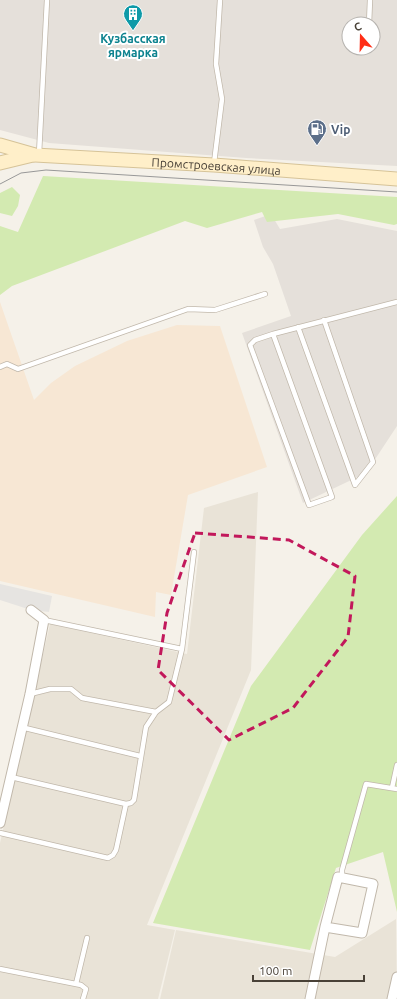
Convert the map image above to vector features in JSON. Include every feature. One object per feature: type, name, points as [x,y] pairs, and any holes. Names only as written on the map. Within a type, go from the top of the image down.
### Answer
[{"type":"street","points":[[0,145],[37,155]]},
{"type":"street","points":[[0,163],[37,155]]},
{"type":"street","name":"Промстроевская улица","points":[[37,155],[214,165],[397,179]]},
{"type":"street","points":[[0,823],[21,727],[30,694],[44,620],[31,610]]},
{"type":"street","points":[[310,999],[325,928],[338,877],[373,884],[362,933],[325,928]]},
{"type":"street","points":[[392,999],[397,977]]},
{"type":"lane","points":[[37,155],[47,0]]},
{"type":"lane","points":[[214,165],[222,99],[216,64],[220,0]]},
{"type":"lane","points":[[369,16],[370,0]]},
{"type":"lane","points":[[0,367],[7,364],[18,369],[188,309],[215,310],[265,294]]},
{"type":"lane","points":[[274,334],[332,497],[309,505],[250,345],[255,340],[274,334],[397,302]]},
{"type":"lane","points":[[298,327],[354,485],[373,462],[324,320]]},
{"type":"lane","points":[[11,777],[126,804],[131,803],[134,800],[140,756],[146,727],[156,712],[169,702],[182,649],[194,552]]},
{"type":"lane","points":[[44,620],[182,649]]},
{"type":"lane","points":[[30,694],[50,689],[71,689],[82,698],[156,712]]},
{"type":"lane","points":[[21,727],[140,756]]},
{"type":"lane","points":[[342,878],[342,870],[366,784],[395,789],[397,765]]},
{"type":"lane","points":[[0,833],[108,858],[113,856],[116,850],[126,804]]},
{"type":"lane","points":[[76,984],[87,938]]},
{"type":"lane","points":[[0,970],[76,984],[86,989],[83,999]]},
{"type":"highlighted area","points":[[195,533],[289,540],[355,576],[348,637],[293,708],[229,740],[158,670],[167,613]]},
{"type":"shaded area","points":[[0,0],[397,0],[397,166],[246,158],[49,143],[0,130]]},
{"type":"shaded area","points":[[271,214],[280,229],[337,219],[397,231],[397,426],[366,473],[303,503],[242,333],[291,316],[273,264],[263,247],[254,220]]},
{"type":"shaded area","points":[[0,302],[34,400],[51,383],[75,366],[127,341],[177,325],[220,326],[267,467],[188,495],[171,595],[156,592],[155,617],[0,581]]},
{"type":"shaded area","points":[[258,492],[251,670],[147,925],[175,930],[158,999],[0,999],[0,843],[50,624],[187,654],[204,508]]},
{"type":"shaded area","points":[[0,584],[52,596],[49,612],[31,610],[0,600]]},
{"type":"shaded area","points":[[396,919],[397,999],[160,999],[176,930],[335,957]]},
{"type":"green space","points":[[43,176],[397,197],[397,224],[394,225],[338,214],[267,222],[262,212],[207,228],[185,221],[12,286],[0,295],[0,226],[18,232]]},
{"type":"green space","points":[[12,187],[20,195],[18,206],[12,216],[0,213],[0,193]]},
{"type":"green space","points":[[397,496],[397,912],[383,852],[336,868],[310,950],[153,923],[251,686],[362,535]]},
{"type":"tram line","points":[[0,184],[21,173],[46,170],[397,192]]},
{"type":"place","name":"Кузбасская ярмарка","points":[[133,31]]},
{"type":"place","name":"Vip","points":[[317,146]]}]
